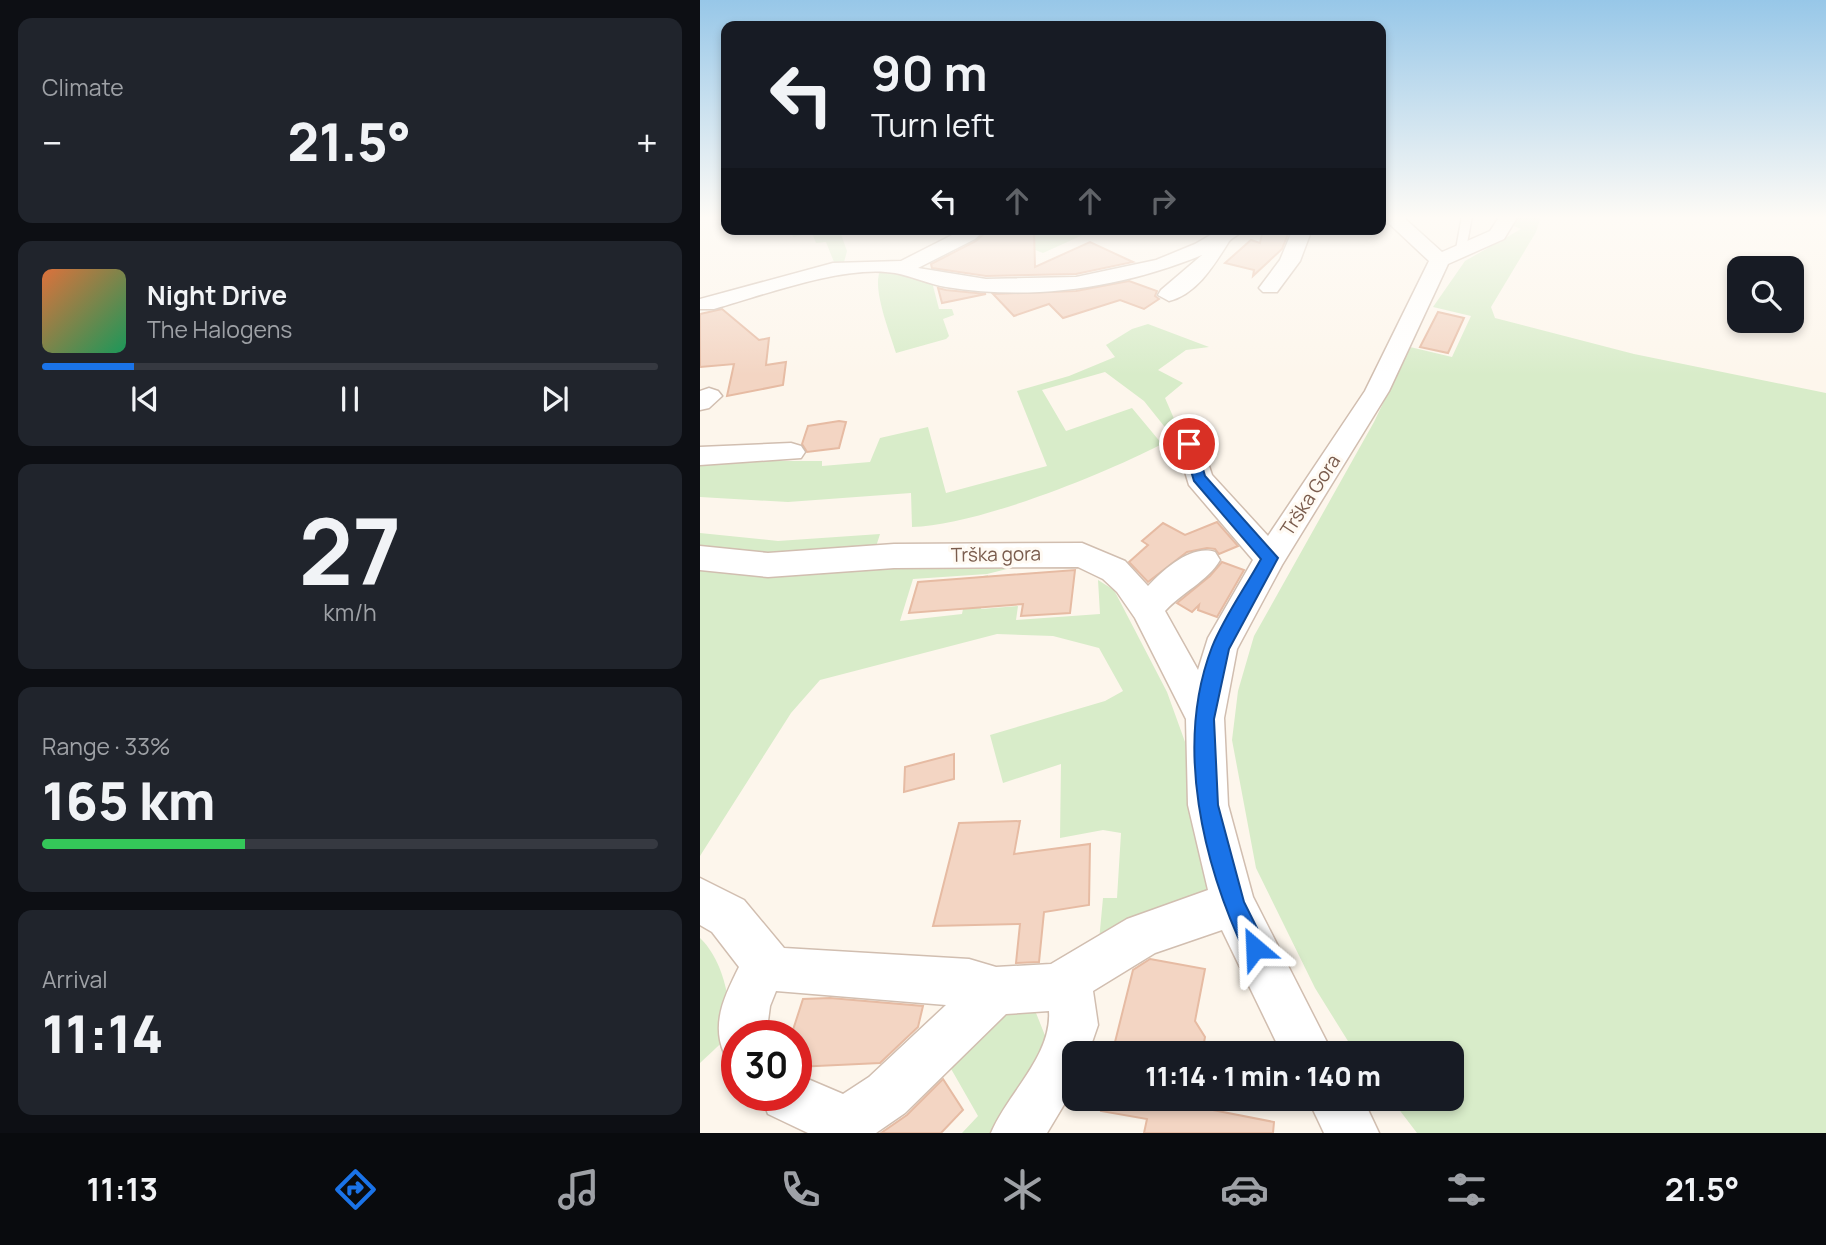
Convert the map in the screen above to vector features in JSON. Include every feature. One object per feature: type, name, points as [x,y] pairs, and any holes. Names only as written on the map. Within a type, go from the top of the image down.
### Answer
[{"type":"street","points":[[706,304],[838,269]]},
{"type":"street","points":[[906,269],[945,281],[1029,288],[1106,278],[1142,269]]},
{"type":"street","points":[[1169,295],[1201,269]]},
{"type":"street","points":[[1270,288],[1284,269]]},
{"type":"street","name":"Trška Gora","points":[[1302,1041],[1234,904],[1208,805],[1205,719],[1220,648],[1270,558],[1377,391],[1443,269]]},
{"type":"street","points":[[1189,444],[1199,478],[1270,558]]},
{"type":"street","points":[[700,456],[791,452]]},
{"type":"street","name":"Trška gora","points":[[700,558],[768,565],[894,556],[1082,555],[1114,570],[1128,583],[1147,609],[1205,719]]},
{"type":"street","points":[[1147,609],[1165,589],[1204,560]]},
{"type":"street","points":[[700,900],[729,916],[765,964],[784,971],[970,984],[996,991],[1056,987],[1143,935],[1234,904]]},
{"type":"street","points":[[744,1020],[746,1004],[765,964]]},
{"type":"street","points":[[1017,1133],[1055,1074],[1074,1025],[1071,995],[1056,987]]},
{"type":"street","points":[[812,1106],[844,1127],[887,1095],[996,991]]},
{"type":"street","points":[[1341,1111],[1353,1133]]},
{"type":"green space","points":[[890,269],[932,282],[939,309],[952,309],[954,315],[943,319],[949,336],[946,339],[896,353],[878,289],[880,271]]},
{"type":"green space","points":[[1460,269],[1514,269],[1491,307],[1495,318],[1634,354],[1826,393],[1826,1133],[1417,1133],[1400,1111],[1464,1111],[1464,1041],[1348,1041],[1315,988],[1256,868],[1232,740],[1238,691],[1254,636],[1374,422],[1410,347],[1452,357],[1471,316],[1433,307]]},
{"type":"green space","points":[[1148,324],[1209,347],[1186,350],[1158,370],[1183,383],[1165,398],[1185,444],[1180,446],[1144,401],[1105,372],[1042,390],[1066,431],[1132,408],[1162,444],[1107,470],[1004,508],[970,518],[912,527],[911,493],[788,502],[700,497],[700,461],[822,461],[822,466],[870,462],[880,438],[928,427],[946,493],[1047,466],[1017,391],[1069,376],[1115,357],[1106,345],[1132,329]]},
{"type":"green space","points":[[700,533],[778,541],[880,534],[874,553],[785,555],[700,548]]},
{"type":"green space","points":[[1081,565],[1011,568],[987,574],[913,579],[900,621],[962,614],[969,579],[988,575],[981,609],[1018,606],[1016,620],[1100,614],[1098,580],[1114,590],[1167,692],[1189,753],[1219,892],[1099,941],[1103,898],[1117,898],[1121,833],[1103,830],[1060,838],[1061,764],[1003,783],[990,735],[1105,701],[1123,691],[1099,648],[1053,636],[997,634],[820,680],[791,713],[700,856],[700,567]]},
{"type":"green space","points":[[700,938],[715,958],[720,970],[731,1020],[721,1020],[721,1043],[700,1063]]},
{"type":"green space","points":[[1000,1006],[1034,1008],[1050,1048],[993,1133],[962,1133],[978,1116],[946,1060]]},
{"type":"building","points":[[938,269],[1100,269],[1076,274],[986,276]]},
{"type":"building","points":[[1129,281],[1157,291],[1155,296],[1159,299],[1144,309],[1120,300],[1063,318],[1049,304],[1014,316],[993,294],[1076,291]]},
{"type":"building","points":[[938,288],[946,290],[986,294],[942,303]]},
{"type":"building","points":[[722,309],[759,340],[769,338],[766,365],[786,362],[783,385],[727,396],[734,364],[700,367],[700,314]]},
{"type":"building","points":[[1438,312],[1464,318],[1448,353],[1420,347]]},
{"type":"building","points":[[846,422],[839,448],[807,452],[802,444],[808,426]]},
{"type":"building","points":[[1217,522],[1238,546],[1219,554],[1215,549],[1207,548],[1187,552],[1148,582],[1129,562],[1148,545],[1142,541],[1163,523],[1185,535]]},
{"type":"building","points":[[1222,562],[1244,570],[1217,617],[1198,610],[1199,605],[1192,612],[1177,603],[1210,576]]},
{"type":"building","points":[[1075,570],[1070,613],[1021,616],[1023,604],[909,613],[918,582]]},
{"type":"building","points":[[954,754],[954,779],[904,792],[905,767]]},
{"type":"building","points":[[1020,821],[1014,854],[1090,844],[1089,905],[1044,912],[1039,962],[1016,963],[1020,924],[933,926],[959,823]]},
{"type":"building","points":[[1150,959],[1205,969],[1195,1021],[1205,1037],[1204,1041],[1115,1041],[1133,970]]},
{"type":"building","points":[[830,998],[923,1006],[918,1027],[880,1063],[812,1066],[812,1020],[796,1020],[803,999]]},
{"type":"building","points":[[943,1079],[963,1110],[941,1133],[881,1133],[907,1115]]},
{"type":"building","points":[[1101,1111],[1218,1111],[1274,1122],[1273,1133],[1144,1133],[1147,1119]]},
{"type":"route","points":[[1189,444],[1199,478],[1270,558],[1220,648],[1205,719],[1208,805],[1234,904],[1255,948]]}]
